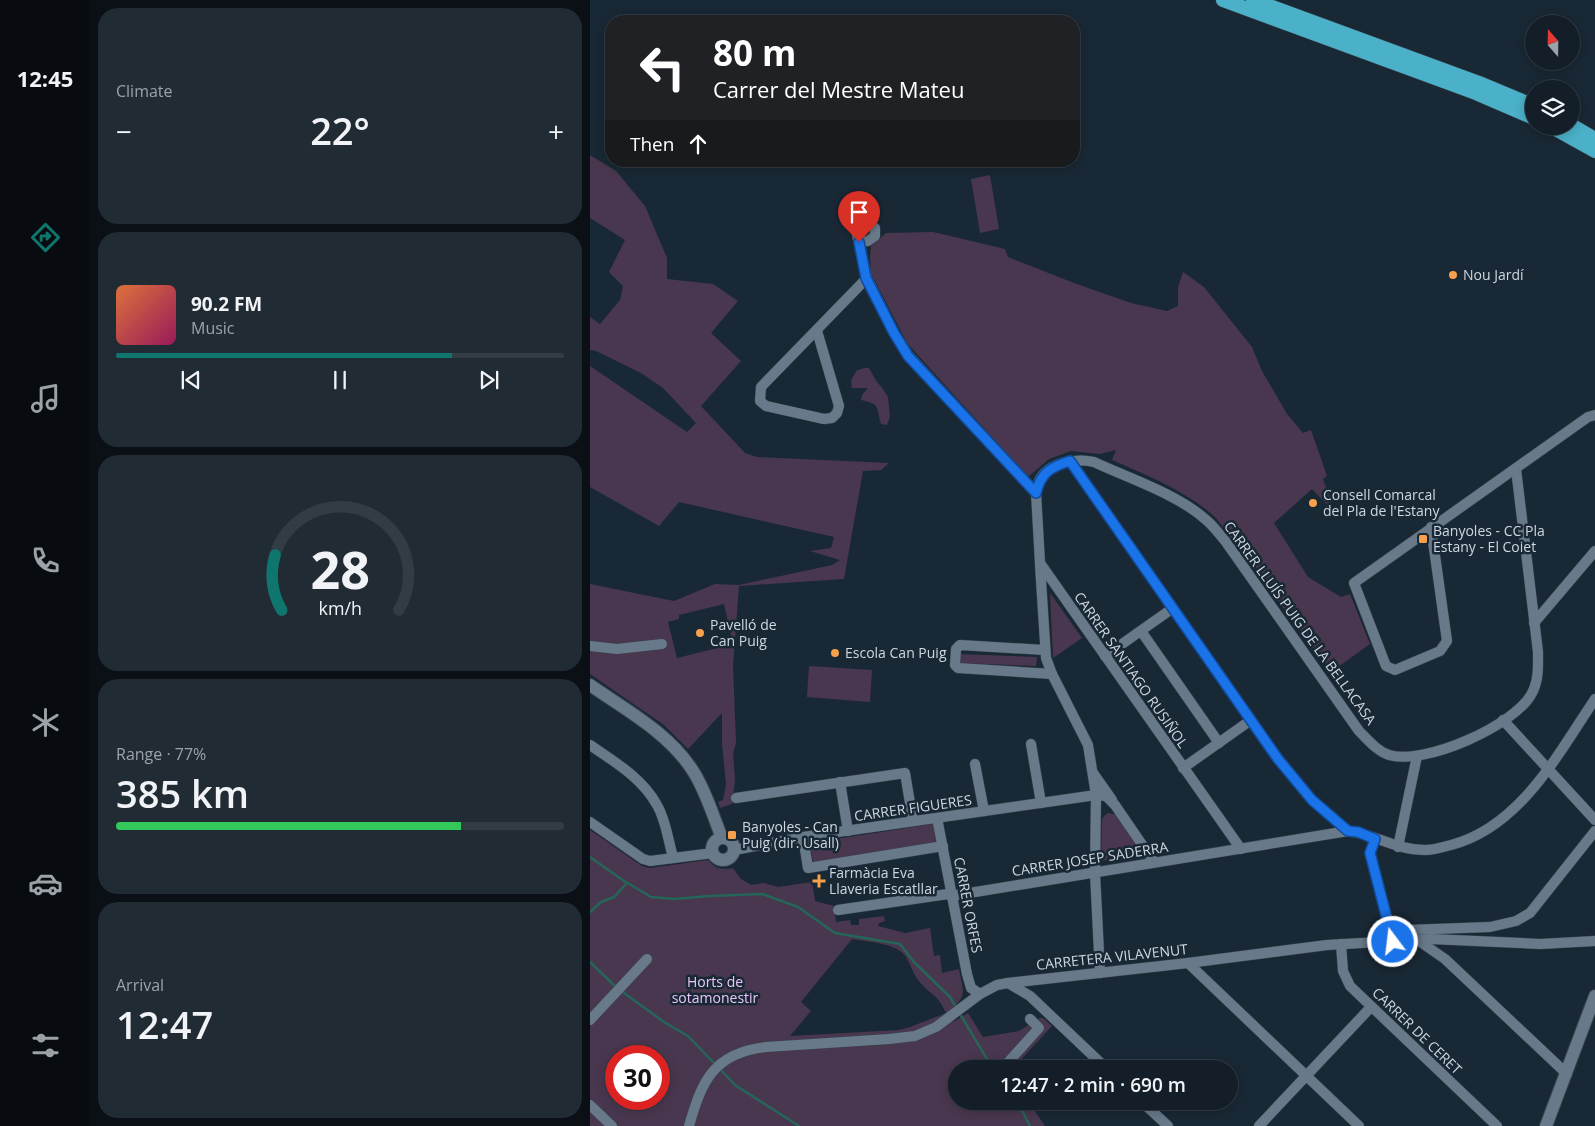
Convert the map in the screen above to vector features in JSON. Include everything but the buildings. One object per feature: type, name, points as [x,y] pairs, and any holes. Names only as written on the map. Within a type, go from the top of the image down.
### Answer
[{"type":"highway","points":[[1222,0],[1468,90],[1525,114]]},
{"type":"highway","points":[[1253,0],[1480,83],[1525,102]]},
{"type":"highway","points":[[1580,134],[1593,148]]},
{"type":"highway","points":[[1568,135],[1593,148]]},
{"type":"street","points":[[855,226],[866,278],[908,356],[1036,493],[1046,660],[1088,746],[1096,795],[1095,873],[1100,973]]},
{"type":"street","points":[[859,242],[868,241],[875,236],[876,228]]},
{"type":"street","points":[[817,331],[839,406],[837,413],[832,418],[824,418],[766,406],[760,401],[762,386],[866,278]]},
{"type":"street","points":[[1431,527],[1447,641],[1440,651],[1395,670],[1386,666],[1354,583],[1431,527],[1588,417],[1595,414]]},
{"type":"street","name":"CARRER LLUÍS PUIG DE LA BELLACASA","points":[[1036,493],[1042,476],[1052,468],[1078,460],[1094,462],[1181,501],[1205,519],[1226,542],[1359,731],[1378,749],[1389,755],[1417,756],[1447,749],[1487,730],[1528,700],[1536,682],[1538,664],[1516,469]]},
{"type":"street","points":[[1070,461],[1297,783],[1312,800],[1348,831],[1358,832],[1398,847],[1427,850],[1461,842],[1483,832],[1516,808],[1548,769],[1595,699]]},
{"type":"street","points":[[1534,623],[1595,551]]},
{"type":"street","name":"CARRER SANTIAGO RUSIÑOL","points":[[1040,563],[1241,849]]},
{"type":"street","points":[[1105,656],[1173,608]]},
{"type":"street","points":[[1141,631],[1219,743]]},
{"type":"street","points":[[590,646],[617,649],[662,644]]},
{"type":"street","points":[[1045,650],[960,645],[956,648],[955,664],[958,668],[1052,674]]},
{"type":"street","points":[[590,685],[650,727],[671,744],[682,756],[700,783],[722,838]]},
{"type":"street","points":[[1183,768],[1251,720]]},
{"type":"street","points":[[1503,720],[1595,820]]},
{"type":"street","points":[[1031,744],[1041,803]]},
{"type":"street","points":[[590,746],[636,778],[650,794],[657,805],[665,826],[672,857]]},
{"type":"street","points":[[1398,847],[1417,756]]},
{"type":"street","points":[[975,764],[984,811]]},
{"type":"street","points":[[1092,772],[1109,794],[1154,862]]},
{"type":"street","points":[[736,798],[905,773],[913,821]]},
{"type":"street","points":[[840,782],[848,831]]},
{"type":"street","points":[[1096,795],[1106,796],[1118,808]]},
{"type":"street","name":"CARRER FIGUERES","points":[[734,850],[803,837],[1096,795]]},
{"type":"street","points":[[1096,816],[1104,811],[1118,808]]},
{"type":"street","name":"CARRER ORFES","points":[[937,818],[967,974],[971,988],[980,994]]},
{"type":"street","points":[[590,822],[643,859],[650,860],[713,853]]},
{"type":"street","name":"CARRER JOSEP SADERRA","points":[[838,910],[948,894],[951,896],[1348,831]]},
{"type":"street","points":[[1375,839],[1370,853],[1393,942],[1407,930],[1490,927],[1516,921],[1530,913],[1595,831]]},
{"type":"street","points":[[803,837],[808,868],[943,846]]},
{"type":"street","points":[[719,838],[731,841],[734,850],[731,856],[725,860],[718,858],[713,853],[714,843],[719,838]]},
{"type":"street","name":"CARRETERA VILAVENUT","points":[[689,1126],[698,1093],[706,1079],[720,1064],[738,1054],[751,1049],[766,1047],[906,1038],[930,1030],[948,1019],[965,1004],[997,985],[1341,944],[1431,940],[1540,944],[1595,941]]},
{"type":"street","points":[[1420,941],[1445,959],[1567,1074]]},
{"type":"street","points":[[1445,959],[1445,949],[1456,941]]},
{"type":"street","name":"CARRER DE CERET","points":[[1341,944],[1343,972],[1350,986],[1497,1126]]},
{"type":"street","points":[[590,1020],[647,959]]},
{"type":"street","points":[[1188,963],[1359,1126]]},
{"type":"street","points":[[1030,996],[1030,986],[1035,979]]},
{"type":"street","points":[[1008,983],[1030,996],[1098,1060]]},
{"type":"street","points":[[1546,1126],[1595,996]]},
{"type":"street","points":[[1259,1126],[1370,1007]]},
{"type":"street","points":[[1010,1060],[1040,1028],[1030,1019]]},
{"type":"street","points":[[590,1105],[612,1126]]},
{"type":"street","points":[[1150,1110],[1166,1126]]},
{"type":"green space","points":[[590,155],[605,164],[605,167],[610,167],[616,171],[645,206],[667,258],[667,279],[713,284],[738,301],[711,333],[741,361],[701,406],[745,453],[757,457],[889,463],[881,470],[863,471],[844,579],[739,586],[733,666],[736,743],[733,753],[735,780],[732,804],[720,808],[718,802],[723,800],[726,784],[722,744],[722,713],[688,749],[664,725],[590,674],[590,584],[674,601],[715,584],[739,585],[832,565],[840,560],[810,551],[831,548],[834,537],[679,502],[659,526],[590,487],[590,366],[687,432],[696,423],[663,388],[641,373],[596,351],[590,350],[590,317],[600,324],[620,300],[623,286],[609,272],[625,240],[590,218]],"holes":[[[724,604],[733,644],[677,658],[668,622],[679,619],[679,615]]]},
{"type":"green space","points":[[990,175],[999,229],[980,233],[971,179]]},
{"type":"green space","points":[[933,232],[1005,249],[1008,257],[1074,283],[1131,303],[1167,311],[1178,306],[1178,287],[1183,272],[1204,287],[1252,347],[1262,371],[1287,414],[1303,433],[1311,430],[1327,476],[1323,479],[1334,510],[1312,489],[1274,523],[1308,577],[1341,597],[1350,594],[1370,644],[1331,672],[1216,518],[1205,508],[1180,492],[1112,460],[1116,450],[1100,454],[1071,451],[1049,459],[1028,477],[907,343],[871,273],[871,246],[886,233]]},
{"type":"green space","points":[[869,368],[888,397],[890,417],[887,425],[881,424],[874,405],[861,400],[862,395],[868,388],[852,388],[851,380],[857,370]]},
{"type":"green space","points":[[1050,593],[1082,638],[1053,658],[1053,657]]},
{"type":"green space","points":[[959,654],[1037,657],[1036,666],[959,663]]},
{"type":"green space","points":[[809,666],[872,670],[870,702],[807,697]]},
{"type":"green space","points":[[1108,813],[1118,816],[1145,855],[1101,861],[1102,819]]},
{"type":"green space","points":[[933,824],[936,844],[813,863],[810,843]]},
{"type":"green space","name":"Horts de sotamonestir","points":[[590,830],[642,866],[650,868],[708,860],[719,868],[733,868],[741,879],[751,885],[764,883],[778,887],[812,882],[815,901],[834,906],[836,922],[850,920],[851,925],[859,925],[859,919],[884,916],[885,921],[879,923],[878,926],[905,933],[930,928],[934,956],[940,955],[942,973],[959,969],[963,994],[958,1003],[946,1014],[953,1022],[968,1013],[983,1037],[1019,1031],[1040,1018],[1043,1018],[1052,1026],[1020,1060],[948,1060],[948,1110],[1034,1110],[1045,1126],[590,1126]],"holes":[[[852,939],[882,944],[902,952],[917,978],[937,998],[946,1013],[899,1030],[790,1036],[811,1011],[801,1002]]]},
{"type":"waterway","points":[[590,857],[651,897],[674,899],[762,894],[798,907],[835,933],[900,944],[914,962],[950,997],[957,1009]]},
{"type":"waterway","points":[[590,912],[601,902],[614,897],[627,883]]},
{"type":"waterway","points":[[590,962],[616,987]]},
{"type":"waterway","points":[[620,990],[664,1022],[688,1036],[713,1062]]},
{"type":"waterway","points":[[960,1014],[988,1060]]},
{"type":"waterway","points":[[720,1069],[735,1085],[799,1126]]},
{"type":"waterway","points":[[1022,1110],[1030,1126]]},
{"type":"place","name":"Nou Jardí","points":[[1453,275]]},
{"type":"place","name":"Consell Comarcal del Pla de l'Estany","points":[[1313,503]]},
{"type":"place","name":"Banyoles - CC Pla Estany - El Coiet","points":[[1423,539]]},
{"type":"place","name":"Pavelló de Can Puig","points":[[700,633]]},
{"type":"place","name":"Escola Can Puig","points":[[835,653]]},
{"type":"place","name":"Banyoles - Can Puig (dir. Usall)","points":[[732,835]]},
{"type":"place","name":"Farmàcia Eva Llaveria Escatllar","points":[[819,881]]},
{"type":"route","points":[[859,242],[866,278],[908,356],[1036,493],[1042,476],[1052,468],[1070,461],[1278,759],[1297,783],[1312,800],[1348,831],[1358,832],[1375,839],[1370,853],[1393,942]]}]
